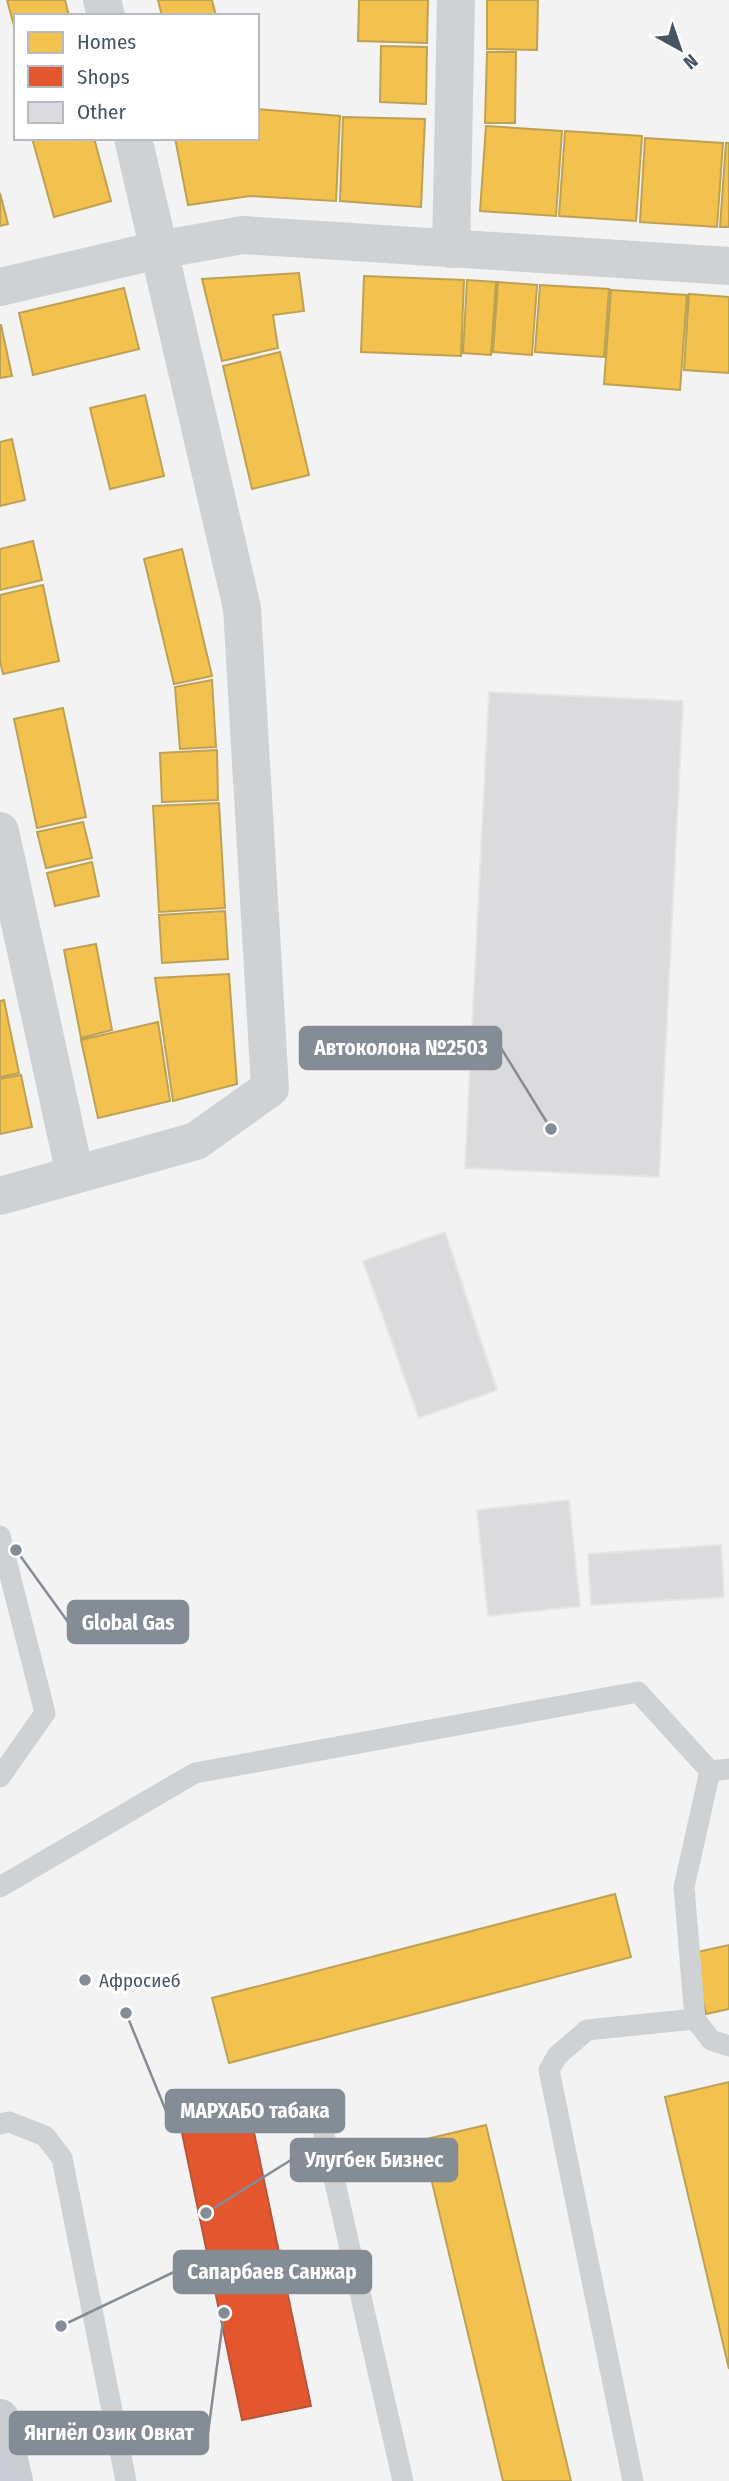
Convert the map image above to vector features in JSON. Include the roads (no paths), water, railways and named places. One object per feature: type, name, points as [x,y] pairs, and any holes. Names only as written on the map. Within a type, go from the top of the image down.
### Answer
[{"type":"main road","points":[[0,2418],[14,2481]]},
{"type":"street","points":[[451,248],[456,0]]},
{"type":"street","points":[[0,1196],[196,1142],[270,1088],[242,608],[133,140]]},
{"type":"street","points":[[0,287],[158,250],[243,235],[729,267]]},
{"type":"street","points":[[0,831],[75,1175]]},
{"type":"lane","points":[[0,1536],[45,1713],[0,1777]]},
{"type":"lane","points":[[0,1887],[195,1773],[638,1692],[720,1770],[684,1887],[695,2019],[711,2040],[729,2046]]},
{"type":"lane","points":[[633,2481],[549,2070],[557,2056],[587,2030],[695,2019]]},
{"type":"lane","points":[[320,2117],[403,2481]]},
{"type":"lane","points":[[0,2124],[9,2122],[46,2136],[62,2158],[126,2481]]},
{"type":"place","name":"Автоколона №2503","points":[[551,1129]]},
{"type":"place","name":"Global Gas","points":[[16,1550]]},
{"type":"place","name":"Афросиеб","points":[[85,1980]]},
{"type":"place","name":"МАРХАБО табака","points":[[126,2013]]},
{"type":"place","name":"Улугбек Бизнес","points":[[206,2213]]},
{"type":"place","name":"Янгиёл Озик Овкат","points":[[224,2313]]},
{"type":"place","name":"Сапарбаев Санжар","points":[[61,2326]]}]
